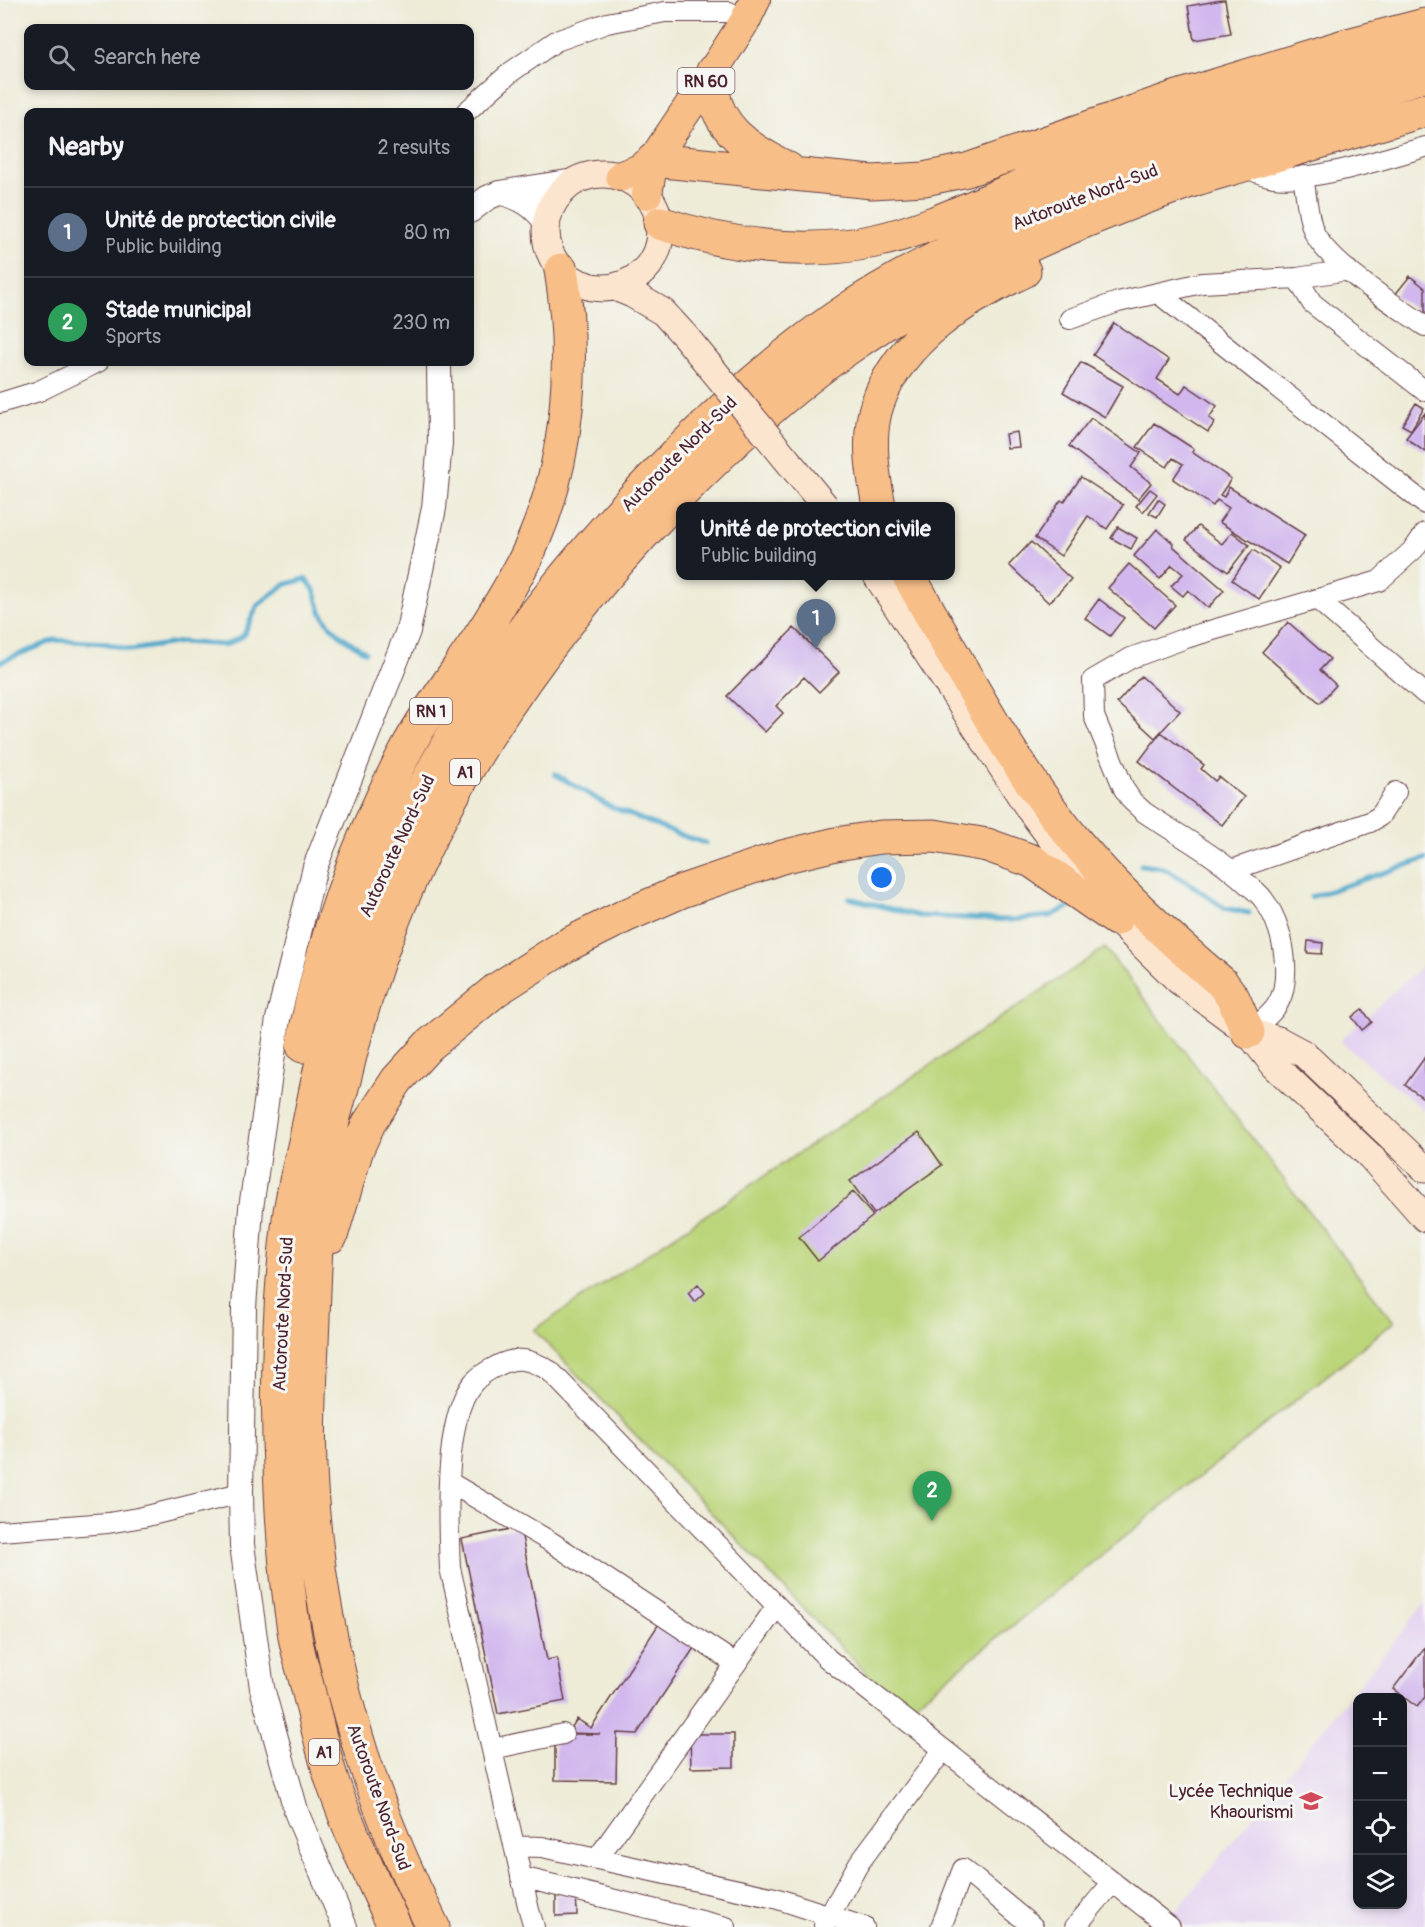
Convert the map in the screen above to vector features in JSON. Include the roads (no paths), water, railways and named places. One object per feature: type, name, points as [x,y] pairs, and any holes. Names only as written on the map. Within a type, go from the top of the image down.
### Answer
[{"type":"highway","points":[[653,160],[872,182],[924,179],[967,170],[1190,93],[1344,46],[1425,25]]},
{"type":"highway","points":[[653,208],[716,238],[753,244],[798,249],[836,247],[876,241],[954,215],[1097,157],[1381,65],[1425,54]]},
{"type":"highway","points":[[713,70],[715,102],[721,116],[734,133],[756,152],[797,175]]},
{"type":"highway","name":"Autoroute Nord-Sud","points":[[395,1927],[364,1862],[331,1778],[296,1643],[285,1566],[277,1424],[280,1310],[290,1214],[327,1033],[362,919],[401,831],[446,746],[517,637],[567,572],[633,497],[708,422],[784,356],[835,318],[890,282],[956,248],[1097,190],[1337,103],[1425,75]]},
{"type":"highway","name":"Autoroute Nord-Sud","points":[[433,1927],[406,1871],[363,1761],[328,1631],[317,1556],[310,1482],[310,1406],[320,1197],[329,1138],[365,1000],[383,946],[404,893],[454,790],[515,693],[604,576],[719,454],[780,399],[849,347],[941,290],[1021,248],[1100,215],[1189,182],[1425,110]]},
{"type":"highway","points":[[878,502],[873,471],[872,434],[877,403],[892,373],[911,347],[933,324],[998,283],[1096,237],[1189,182]]},
{"type":"highway","name":"RN 1","points":[[302,1159],[301,1057],[334,916],[369,824],[411,741],[495,613],[533,543],[551,492],[561,442],[566,397],[568,322],[561,270]]},
{"type":"highway","points":[[911,580],[982,703],[1035,787],[1078,844],[1131,901],[1222,983],[1233,998],[1248,1032]]},
{"type":"highway","points":[[314,1287],[357,1149],[369,1123],[397,1080],[428,1046],[496,990],[565,946],[625,916],[682,891],[782,857],[836,844],[881,837],[934,836],[987,845],[1032,861],[1116,919]]},
{"type":"main road","name":"RN 60","points":[[621,177],[653,160],[750,11]]},
{"type":"main road","name":"RN 60","points":[[653,160],[653,208]]},
{"type":"main road","points":[[605,174],[621,177],[635,184],[653,208],[658,247],[653,259],[637,277],[615,287],[600,288],[586,285],[561,270],[552,256],[546,240],[546,222],[551,206],[561,192],[574,182],[589,176],[605,174]]},
{"type":"main road","points":[[653,259],[663,312]]},
{"type":"main road","points":[[615,287],[663,312],[821,502]]},
{"type":"main road","points":[[880,580],[1030,810],[1075,870],[1116,919],[1178,980],[1248,1032],[1275,1066],[1371,1157],[1425,1218]]},
{"type":"main road","points":[[1248,1032],[1278,1040],[1304,1054],[1425,1169]]},
{"type":"street","points":[[470,108],[511,72],[556,41],[607,23],[665,12],[750,11]]},
{"type":"street","points":[[1243,166],[1270,177],[1303,177],[1335,171],[1425,147]]},
{"type":"street","points":[[1303,177],[1312,228],[1323,248],[1348,270],[1425,326]]},
{"type":"street","points":[[474,208],[499,193],[574,182]]},
{"type":"street","points":[[499,193],[527,202],[546,222]]},
{"type":"street","points":[[1070,320],[1118,302],[1202,283],[1298,278],[1348,270]]},
{"type":"street","points":[[1298,278],[1312,303],[1425,391]]},
{"type":"street","points":[[1158,293],[1425,504]]},
{"type":"street","points":[[0,403],[39,391],[90,366]]},
{"type":"street","points":[[345,1927],[297,1814],[262,1688],[242,1545],[244,1308],[251,1208],[278,1019],[315,867],[408,632],[434,508],[440,442],[439,366]]},
{"type":"street","points":[[1248,1032],[1267,1018],[1282,999],[1285,985],[1284,949],[1279,929],[1263,899],[1232,870],[1144,812],[1132,801],[1124,789],[1094,716],[1093,680],[1131,658],[1158,648],[1379,581],[1421,547]]},
{"type":"street","points":[[1317,599],[1425,694]]},
{"type":"street","points":[[1232,870],[1370,822],[1380,816],[1396,792]]},
{"type":"street","points":[[534,1927],[450,1568],[449,1482],[455,1431],[461,1404],[472,1384],[487,1371],[505,1362],[519,1359],[535,1362],[550,1371],[828,1659],[1170,1927]]},
{"type":"street","points":[[449,1482],[551,1542],[736,1664]]},
{"type":"street","points":[[0,1531],[108,1523],[143,1517],[241,1493]]},
{"type":"street","points":[[597,1859],[777,1606]]},
{"type":"street","points":[[492,1749],[562,1734]]},
{"type":"street","points":[[826,1921],[859,1863],[943,1750]]},
{"type":"street","points":[[514,1846],[542,1847],[775,1898],[826,1921],[864,1927]]},
{"type":"street","points":[[941,1927],[963,1869],[1033,1927]]},
{"type":"street","points":[[521,1877],[726,1927]]},
{"type":"street","points":[[1075,1927],[1113,1882]]},
{"type":"waterway","points":[[0,662],[55,640],[104,643],[131,650],[181,642],[225,645],[243,636],[258,605],[284,585],[305,579],[313,588],[321,612],[328,623],[365,652]]},
{"type":"waterway","points":[[555,774],[609,806],[705,843]]},
{"type":"waterway","points":[[1311,897],[1425,859]]},
{"type":"waterway","points":[[1141,865],[1163,868],[1224,908],[1249,913]]},
{"type":"waterway","points":[[849,898],[919,916],[1012,920],[1050,916],[1075,904]]},
{"type":"place","name":"Unité de protection civile","points":[[816,649]]},
{"type":"place","name":"Stade municipal","points":[[932,1521]]},
{"type":"place","name":"Lycée Technique Khaourismi","points":[[1311,1801]]}]
